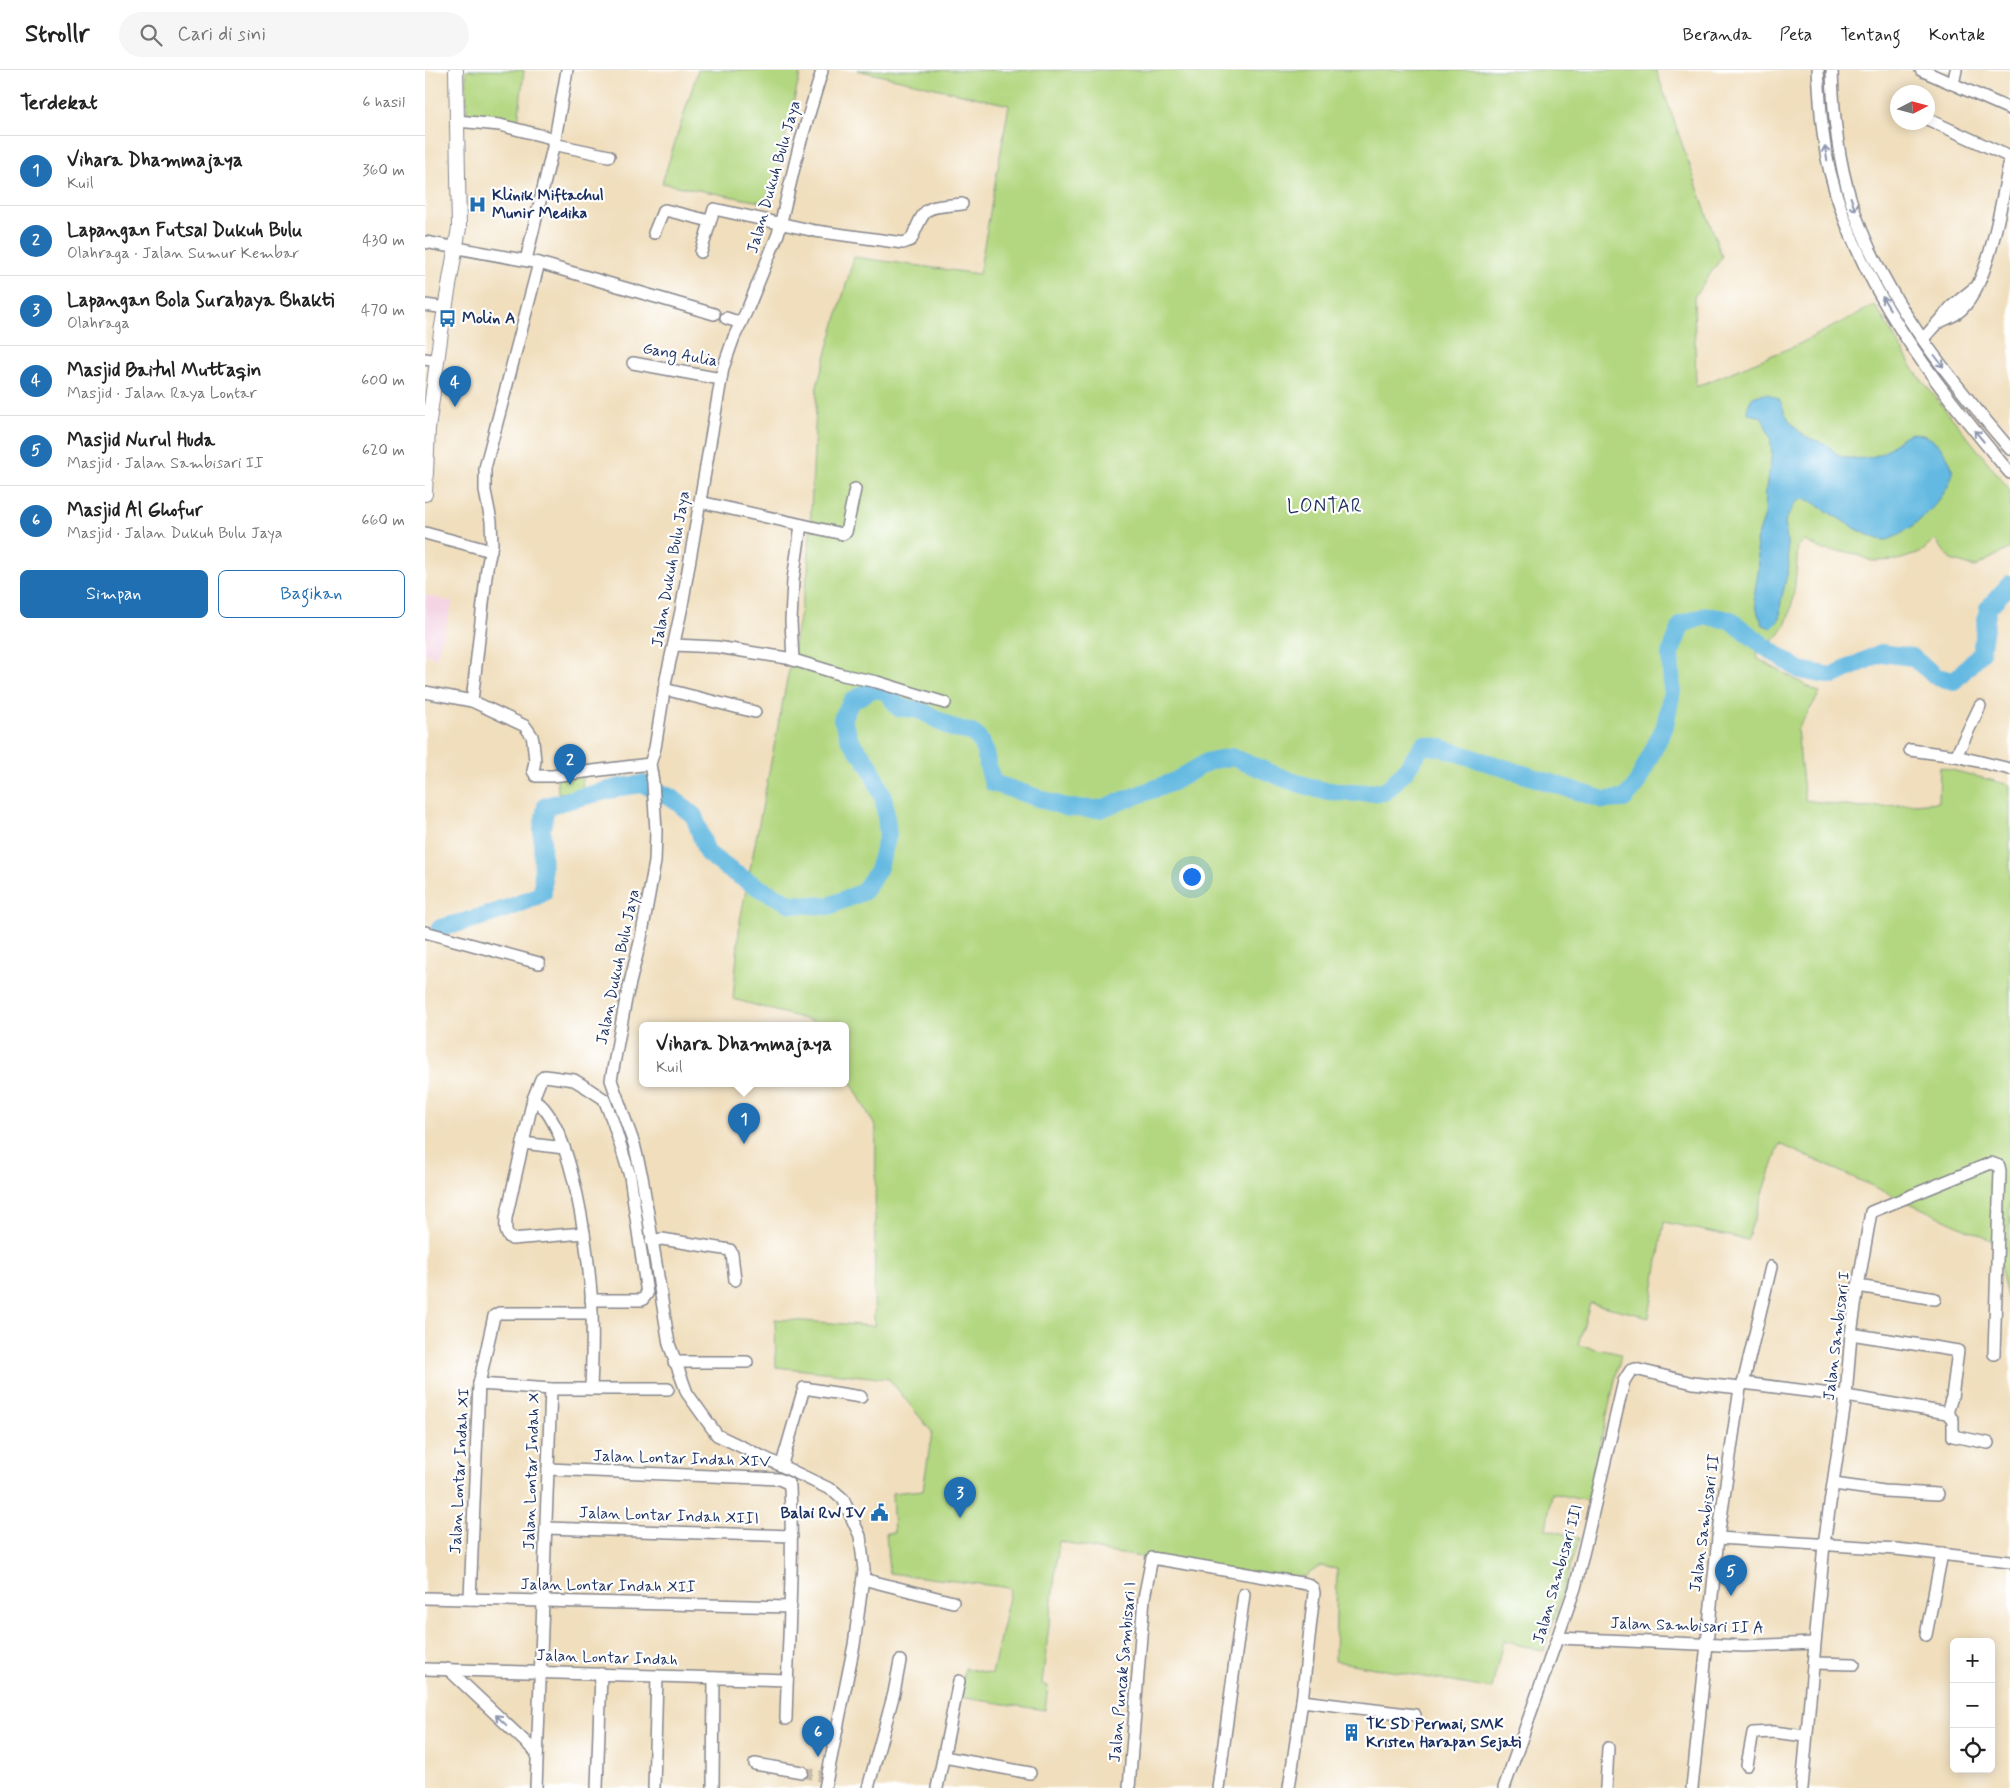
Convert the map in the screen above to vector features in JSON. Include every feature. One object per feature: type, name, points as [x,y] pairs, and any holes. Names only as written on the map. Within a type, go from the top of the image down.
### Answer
[{"type":"street","points":[[425,494],[431,360],[445,308],[459,212],[455,70]]},
{"type":"street","points":[[526,260],[554,142],[567,70]]},
{"type":"street","points":[[1818,70],[1822,130],[1830,171],[1839,206],[1858,253],[1901,329],[1936,381],[1961,415],[2010,473]]},
{"type":"street","points":[[1832,70],[1836,130],[1842,169],[1851,202],[1883,273],[1923,340],[1976,409],[2010,449]]},
{"type":"street","points":[[1921,70],[2010,110]]},
{"type":"street","points":[[1953,84],[1956,70]]},
{"type":"street","name":"Jalan Dukuh Bulu Jaya","points":[[822,71],[799,147],[775,244],[728,352],[721,379],[681,611],[664,689],[655,748],[650,764],[656,831],[655,862],[611,1080],[634,1144],[642,1177],[667,1335],[674,1362],[687,1393],[717,1435],[834,1490],[843,1499],[860,1536],[864,1570],[854,1645],[824,1780]]},
{"type":"street","points":[[457,121],[509,127],[554,142],[609,156]]},
{"type":"street","points":[[1923,340],[1940,322],[1957,313],[1966,304],[1977,287],[1990,252],[2010,158],[1935,123]]},
{"type":"street","points":[[701,252],[713,210],[716,209],[781,224],[903,243],[911,240],[923,213],[928,208],[962,204]]},
{"type":"street","points":[[654,233],[663,210],[710,221]]},
{"type":"street","points":[[425,242],[539,263],[714,314]]},
{"type":"street","points":[[472,701],[487,568],[493,533],[485,491],[485,468],[539,263]]},
{"type":"street","points":[[425,305],[445,308]]},
{"type":"street","points":[[726,318],[741,323]]},
{"type":"street","name":"Gang Aulia","points":[[633,363],[721,379]]},
{"type":"street","points":[[700,502],[845,533],[855,489]]},
{"type":"street","points":[[793,660],[791,621],[793,580],[801,525]]},
{"type":"street","points":[[425,533],[491,551]]},
{"type":"street","points":[[674,645],[717,647],[793,660],[843,675],[877,682],[945,703]]},
{"type":"street","points":[[664,689],[755,712]]},
{"type":"street","points":[[425,692],[472,701],[525,726],[534,744],[533,771],[536,776],[552,776],[650,764]]},
{"type":"street","points":[[1957,756],[1980,706]]},
{"type":"street","points":[[1910,750],[1957,756],[2010,769]]},
{"type":"street","points":[[425,932],[539,963]]},
{"type":"street","points":[[584,1233],[512,1239],[507,1236],[506,1218],[533,1099],[541,1079],[545,1076],[574,1080],[604,1099],[631,1176],[647,1294],[643,1300],[591,1300]]},
{"type":"street","points":[[533,1099],[547,1110],[564,1148],[577,1190],[584,1233],[592,1313],[591,1389]]},
{"type":"street","points":[[523,1143],[564,1148]]},
{"type":"street","name":"Jalan Sambisari I","points":[[1802,1788],[1824,1544],[1846,1396],[1857,1286],[1871,1212],[1991,1164],[1999,1166],[2000,1171],[1994,1354]]},
{"type":"street","points":[[651,1241],[662,1239],[730,1250],[735,1280]]},
{"type":"street","name":"Jalan Sambisari II","points":[[1692,1788],[1718,1538],[1741,1386],[1771,1267]]},
{"type":"street","points":[[1857,1286],[1935,1299]]},
{"type":"street","points":[[479,1384],[496,1314],[592,1313]]},
{"type":"street","points":[[1851,1334],[1958,1351],[1959,1356],[1951,1404],[1947,1413]]},
{"type":"street","points":[[674,1362],[747,1362]]},
{"type":"street","name":"Jalan Sambisari III","points":[[1504,1788],[1575,1588],[1624,1381],[1631,1370],[1635,1369],[1693,1383],[1741,1386]]},
{"type":"street","name":"Jalan Lontar Indah XI","points":[[470,1599],[479,1384],[551,1389]]},
{"type":"street","points":[[1741,1386],[1846,1396],[1947,1413],[1953,1420],[1953,1436],[1988,1443]]},
{"type":"street","points":[[782,1464],[804,1388],[861,1397]]},
{"type":"street","name":"Jalan Lontar Indah X","points":[[536,1788],[551,1389],[668,1389]]},
{"type":"street","name":"Jalan Lontar Indah XIV","points":[[548,1469],[779,1479],[787,1483],[790,1487],[792,1536],[786,1719]]},
{"type":"street","points":[[1834,1484],[1884,1491],[1938,1494]]},
{"type":"street","name":"Jalan Lontar Indah XIII","points":[[546,1528],[792,1536]]},
{"type":"street","points":[[1718,1538],[1824,1544],[2010,1562]]},
{"type":"street","points":[[1926,1635],[1942,1554]]},
{"type":"street","name":"Jalan Puncak Sambisari I","points":[[1129,1788],[1144,1598],[1152,1558],[1307,1584],[1313,1588],[1302,1701]]},
{"type":"street","points":[[863,1580],[953,1602]]},
{"type":"street","points":[[1218,1788],[1244,1594]]},
{"type":"street","name":"Jalan Lontar Indah XII","points":[[425,1598],[791,1607]]},
{"type":"street","name":"Jalan Sambisari II A","points":[[1558,1638],[1744,1646],[1814,1643]]},
{"type":"street","points":[[868,1788],[894,1692],[900,1661]]},
{"type":"street","points":[[1813,1663],[1854,1664]]},
{"type":"street","name":"Jalan Lontar Indah","points":[[425,1668],[787,1680]]},
{"type":"street","points":[[448,1669],[537,1754]]},
{"type":"street","points":[[597,1788],[601,1674]]},
{"type":"street","points":[[654,1788],[657,1676]]},
{"type":"street","points":[[713,1788],[715,1678]]},
{"type":"street","points":[[937,1788],[959,1681]]},
{"type":"street","points":[[1289,1788],[1302,1701],[1415,1715]]},
{"type":"street","points":[[1747,1764],[1753,1733],[1767,1732],[1806,1736]]},
{"type":"street","points":[[1607,1788],[1608,1748]]},
{"type":"street","points":[[944,1756],[1030,1773]]},
{"type":"street","points":[[755,1764],[802,1772]]},
{"type":"shaded area","points":[[425,595],[453,602],[436,658],[425,654]]},
{"type":"green space","points":[[466,70],[524,70],[518,122],[467,119]]},
{"type":"green space","points":[[698,70],[801,70],[770,204],[662,183]]},
{"type":"green space","points":[[857,70],[1656,70],[1722,257],[1694,297],[1696,387],[1799,344],[1875,305],[1916,373],[2010,490],[2010,548],[1975,567],[1951,560],[1935,540],[1920,553],[1898,560],[1872,561],[1852,553],[1824,550],[1805,541],[1798,546],[1794,591],[1786,624],[1776,638],[1757,651],[1758,659],[1820,693],[1797,730],[1805,800],[1861,808],[1939,802],[1940,767],[2010,785],[2010,1311],[1995,1242],[1780,1144],[1747,1240],[1664,1222],[1649,1317],[1590,1303],[1578,1345],[1621,1354],[1587,1501],[1552,1493],[1546,1529],[1579,1538],[1544,1651],[1503,1641],[1492,1689],[1335,1661],[1337,1569],[1320,1566],[1304,1577],[1238,1571],[1107,1552],[1059,1541],[1042,1684],[1048,1686],[1045,1710],[958,1697],[965,1668],[992,1674],[1011,1588],[889,1573],[886,1533],[894,1533],[892,1493],[923,1490],[932,1432],[889,1379],[776,1367],[775,1319],[874,1326],[876,1128],[849,1078],[849,1022],[815,1022],[733,999],[740,921],[808,572],[817,386],[854,257],[979,274],[1009,105]]},
{"type":"green space","points":[[582,776],[583,791],[558,793],[557,778]]},
{"type":"water","points":[[1767,394],[1780,401],[1785,414],[1799,431],[1809,438],[1825,444],[1840,456],[1859,459],[1875,456],[1884,452],[1906,435],[1916,433],[1936,442],[1947,457],[1952,468],[1951,478],[1946,489],[1929,512],[1906,530],[1886,540],[1870,536],[1809,500],[1804,499],[1796,502],[1785,521],[1789,566],[1781,601],[1780,619],[1771,628],[1763,625],[1754,597],[1759,567],[1756,541],[1765,515],[1766,488],[1772,454],[1770,437],[1762,417],[1749,414],[1747,410],[1753,397]]},
{"type":"waterway","points":[[440,928],[505,909],[543,893],[542,829],[546,806],[621,787],[643,784],[672,798],[694,816],[707,853],[731,871],[791,904],[829,906],[863,892],[878,870],[888,835],[884,800],[870,766],[850,740],[842,719],[851,702],[872,689],[886,691],[899,708],[915,709],[953,728],[970,732],[977,737],[983,746],[993,783],[1068,808],[1100,809],[1173,782],[1209,761],[1232,757],[1288,780],[1320,790],[1350,793],[1385,792],[1405,771],[1423,745],[1442,748],[1604,800],[1624,799],[1635,787],[1665,726],[1672,691],[1670,654],[1682,624],[1706,616],[1730,620],[1800,670],[1832,676],[1881,653],[1912,657],[1937,677],[1954,681],[1981,653],[1988,608],[2010,584]]},
{"type":"tunnel","points":[[802,1772],[820,1776]]},
{"type":"place","name":"Klinik Miftachul Munir Medika","points":[[478,204]]},
{"type":"place","name":"Molin A","points":[[448,318]]},
{"type":"place","name":"Masjid Baitul Muttaqin","points":[[455,407]]},
{"type":"place","name":"Lapangan Futsal Dukuh Bulu","points":[[570,785]]},
{"type":"place","name":"Vihara Dhammajaya","points":[[744,1144]]},
{"type":"place","name":"Balai RW IV","points":[[880,1513]]},
{"type":"place","name":"Lapangan Bola Surabaya Bhakti","points":[[960,1518]]},
{"type":"place","name":"Masjid Nurul Huda","points":[[1731,1596]]},
{"type":"place","name":"TK SD Permai, SMK Kristen Harapan Sejati","points":[[1352,1733]]},
{"type":"place","name":"Masjid Al Ghofur","points":[[818,1757]]},
{"type":"district","name":"LONTAR","points":[[1325,506]]}]
